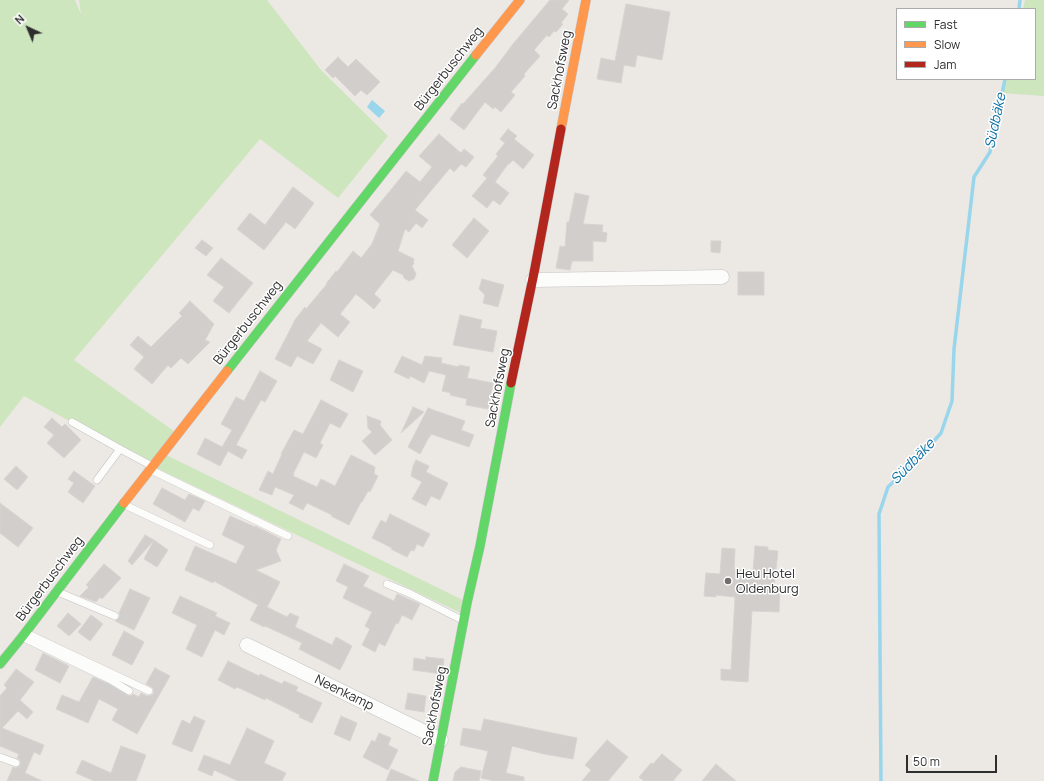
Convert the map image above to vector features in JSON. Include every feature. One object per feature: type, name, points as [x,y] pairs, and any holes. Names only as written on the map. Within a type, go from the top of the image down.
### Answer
[{"type":"street","name":"Bürgerbuschweg","points":[[0,664],[57,592],[151,468],[520,0]]},
{"type":"street","name":"Sackhofsweg","points":[[433,781],[533,280],[586,0]]},
{"type":"street","points":[[533,280],[722,277]]},
{"type":"street","name":"Neenkamp","points":[[247,644],[441,740]]},
{"type":"lane","points":[[72,422],[151,468],[288,536]]},
{"type":"lane","points":[[97,480],[120,449]]},
{"type":"lane","points":[[123,504],[210,545]]},
{"type":"lane","points":[[387,584],[411,594],[464,621]]},
{"type":"lane","points":[[57,592],[115,616]]},
{"type":"lane","points":[[23,635],[109,679],[129,691]]},
{"type":"lane","points":[[23,635],[149,691]]},
{"type":"lane","points":[[0,757],[16,763]]},
{"type":"green space","points":[[0,0],[75,0],[81,14],[79,0],[267,0],[321,70],[388,136],[338,198],[260,139],[74,360],[178,434],[151,466],[24,396],[0,427]]},
{"type":"green space","points":[[1025,0],[1044,0],[1044,96],[1002,93],[1005,80],[1036,80],[1036,8],[1023,8]]},
{"type":"green space","points":[[162,453],[467,602],[465,615],[152,466]]},
{"type":"water","points":[[372,100],[385,111],[379,118],[367,107]]},
{"type":"building","points":[[550,0],[569,0],[562,9],[568,14],[561,23],[563,24],[549,37],[547,35],[534,50],[540,56],[511,92],[515,95],[501,112],[495,107],[493,109],[485,102],[464,130],[450,119],[462,103],[463,104],[495,68]]},
{"type":"building","points":[[626,4],[670,12],[662,60],[637,55],[635,67],[624,65],[621,83],[597,79],[601,58],[615,61]]},
{"type":"building","points":[[338,57],[348,67],[356,59],[380,82],[367,95],[361,90],[355,96],[335,76],[333,78],[325,70]]},
{"type":"building","points":[[508,129],[517,136],[514,139],[534,155],[523,169],[513,160],[508,164],[495,182],[509,193],[500,205],[493,200],[487,208],[472,196],[487,178],[483,175],[498,156],[496,154],[505,143],[500,139]]},
{"type":"building","points":[[439,134],[461,153],[464,149],[474,157],[466,167],[461,164],[454,172],[450,168],[415,210],[428,220],[422,228],[416,223],[409,232],[405,229],[398,251],[414,259],[412,266],[416,274],[414,279],[409,281],[404,278],[403,275],[393,270],[374,294],[381,300],[374,309],[356,294],[340,314],[350,322],[338,337],[321,323],[307,341],[322,349],[313,364],[297,356],[291,367],[275,359],[294,321],[305,307],[306,309],[353,251],[361,258],[372,244],[380,224],[370,215],[406,171],[420,182],[432,167],[419,156]]},
{"type":"building","points":[[293,187],[314,203],[295,229],[286,222],[264,250],[237,229],[250,213],[265,225]]},
{"type":"building","points":[[575,193],[589,196],[583,224],[603,225],[602,232],[607,233],[606,242],[593,241],[593,261],[572,261],[570,270],[556,268],[560,246],[565,247],[567,222],[569,222]]},
{"type":"building","points":[[474,218],[489,231],[467,258],[452,245]]},
{"type":"building","points":[[202,240],[213,248],[206,256],[195,248]]},
{"type":"building","points":[[711,241],[721,241],[720,253],[711,252]]},
{"type":"building","points":[[221,258],[253,283],[229,313],[213,301],[224,287],[207,275]]},
{"type":"building","points":[[738,272],[764,272],[764,295],[738,295]]},
{"type":"building","points":[[482,279],[504,285],[498,307],[483,303],[485,295],[479,289]]},
{"type":"building","points":[[190,301],[214,324],[205,340],[210,342],[188,364],[181,358],[171,368],[168,365],[152,384],[134,369],[144,357],[130,345],[138,336],[151,347],[182,316],[179,313]]},
{"type":"building","points":[[460,315],[482,320],[480,328],[497,331],[493,352],[453,345]]},
{"type":"building","points":[[402,356],[422,365],[425,356],[442,358],[441,363],[459,367],[459,365],[470,367],[467,378],[493,383],[488,409],[466,405],[467,399],[450,395],[451,393],[442,391],[446,375],[429,371],[424,383],[410,376],[409,379],[394,372]]},
{"type":"building","points":[[339,360],[363,371],[353,392],[330,380]]},
{"type":"building","points":[[260,371],[277,381],[265,402],[261,400],[236,445],[247,450],[242,459],[228,451],[220,466],[197,454],[205,438],[222,447],[232,430],[221,424],[236,397],[244,401]]},
{"type":"building","points":[[321,400],[348,414],[340,428],[330,423],[320,443],[323,445],[316,458],[304,452],[293,476],[317,487],[321,479],[335,486],[351,455],[375,467],[374,474],[378,476],[370,492],[368,491],[361,502],[349,525],[307,503],[303,510],[289,503],[294,495],[275,487],[272,495],[259,490],[268,471],[273,474],[281,454],[294,430],[303,434]]},
{"type":"building","points":[[413,407],[424,412],[401,433]]},
{"type":"building","points":[[428,408],[465,421],[461,430],[474,435],[469,447],[431,434],[420,454],[408,447]]},
{"type":"building","points":[[367,416],[381,421],[380,425],[392,440],[375,455],[362,441],[372,432],[368,428]]},
{"type":"building","points":[[52,418],[62,427],[65,424],[81,440],[64,458],[47,443],[54,435],[44,427]]},
{"type":"building","points":[[416,460],[429,466],[426,472],[448,483],[440,500],[431,496],[426,506],[412,499],[422,482],[411,476]]},
{"type":"building","points":[[16,466],[28,477],[17,490],[4,479]]},
{"type":"building","points":[[74,471],[95,486],[83,503],[68,492],[74,483],[68,479]]},
{"type":"building","points":[[162,488],[185,500],[189,494],[205,501],[199,511],[193,508],[185,522],[153,504]]},
{"type":"building","points":[[0,503],[33,528],[18,547],[0,533]]},
{"type":"building","points":[[390,514],[430,534],[423,547],[417,544],[414,551],[411,550],[407,557],[372,538],[381,520],[386,523]]},
{"type":"building","points":[[230,516],[281,539],[276,550],[281,561],[256,570],[280,582],[267,607],[287,617],[290,613],[299,617],[295,627],[332,645],[336,637],[352,646],[340,670],[299,649],[302,643],[250,620],[258,605],[214,581],[213,583],[185,570],[195,546],[236,564],[245,546],[222,535]]},
{"type":"building","points":[[145,535],[154,540],[132,565],[128,561]]},
{"type":"building","points":[[154,540],[168,550],[157,567],[144,559]]},
{"type":"building","points":[[755,546],[768,547],[768,550],[778,551],[774,588],[780,589],[779,612],[752,611],[748,682],[721,680],[721,669],[731,670],[735,597],[716,595],[716,597],[704,596],[706,573],[720,574],[722,548],[735,549],[734,569],[753,571]]},
{"type":"building","points":[[104,564],[121,578],[102,599],[100,597],[96,602],[80,596],[89,587],[86,585]]},
{"type":"building","points":[[344,564],[369,576],[363,586],[394,601],[397,594],[420,604],[412,620],[402,615],[398,624],[396,623],[385,646],[379,643],[375,652],[362,645],[370,629],[365,626],[372,612],[343,598],[348,587],[336,581]]},
{"type":"building","points":[[130,589],[150,598],[134,630],[115,621],[119,618],[119,613]]},
{"type":"building","points":[[180,596],[217,613],[215,616],[230,623],[224,635],[215,630],[202,657],[186,649],[197,625],[172,613]]},
{"type":"building","points":[[68,613],[81,624],[69,636],[57,626]]},
{"type":"building","points":[[91,615],[103,624],[90,641],[78,632]]},
{"type":"building","points":[[124,631],[144,642],[132,665],[112,655]]},
{"type":"building","points":[[43,653],[69,666],[60,683],[35,670]]},
{"type":"building","points":[[426,657],[444,659],[442,674],[413,670],[414,658],[426,660]]},
{"type":"building","points":[[228,661],[259,676],[260,674],[282,684],[284,681],[298,687],[296,691],[322,703],[312,723],[299,717],[300,715],[266,698],[265,700],[237,687],[235,689],[218,680]]},
{"type":"building","points":[[155,668],[170,676],[137,734],[112,720],[118,709],[99,699],[88,723],[56,709],[62,695],[79,702],[93,677],[107,683],[127,695],[131,696],[133,694],[139,697],[141,693],[147,696],[152,695],[154,693],[153,688],[146,684]]},
{"type":"building","points":[[16,669],[34,682],[20,700],[33,712],[27,719],[18,711],[2,728],[44,745],[40,755],[34,752],[25,773],[42,781],[7,781],[13,767],[19,767],[21,763],[17,758],[19,754],[0,746],[0,696],[7,688],[4,685]]},
{"type":"building","points":[[408,693],[426,696],[424,712],[405,709]]},
{"type":"building","points":[[194,716],[205,721],[192,752],[172,744],[182,720],[190,724]]},
{"type":"building","points":[[341,716],[357,723],[350,741],[334,734]]},
{"type":"building","points":[[484,719],[577,738],[573,759],[512,746],[506,773],[524,777],[524,781],[494,781],[481,778],[488,751],[460,745],[463,728],[481,731]]},
{"type":"building","points":[[247,728],[274,741],[264,763],[286,773],[282,781],[238,781],[214,770],[212,776],[198,770],[204,755],[230,765]]},
{"type":"building","points":[[379,733],[391,738],[388,745],[398,750],[388,770],[363,757],[372,740],[375,742]]},
{"type":"building","points":[[607,740],[628,757],[608,781],[582,781],[591,770],[585,765]]},
{"type":"building","points":[[121,746],[146,755],[136,781],[94,781],[76,773],[82,760],[111,773]]},
{"type":"building","points":[[662,754],[682,770],[673,781],[644,781],[639,777],[651,763],[653,764]]},
{"type":"building","points":[[716,764],[736,781],[702,781]]},
{"type":"building","points":[[461,767],[481,771],[479,781],[453,781],[455,772]]},
{"type":"building","points":[[391,769],[419,781],[386,781]]},
{"type":"waterway","name":"Südbäke","points":[[1019,8],[1020,0]]},
{"type":"waterway","name":"Südbäke","points":[[881,781],[879,514],[888,487],[919,458],[941,433],[952,401],[954,349],[974,177],[990,152],[1005,80]]},
{"type":"traffic: fast","points":[[227,371],[476,55]]},
{"type":"traffic: fast","points":[[433,781],[511,383]]},
{"type":"traffic: fast","points":[[0,664],[124,503]]},
{"type":"traffic: slow","points":[[476,55],[520,0]]},
{"type":"traffic: slow","points":[[561,129],[586,0]]},
{"type":"traffic: slow","points":[[124,503],[227,371]]},
{"type":"traffic: jam","points":[[511,383],[534,273],[561,129]]},
{"type":"place","name":"Heu Hotel Oldenburg","points":[[728,581]]}]
